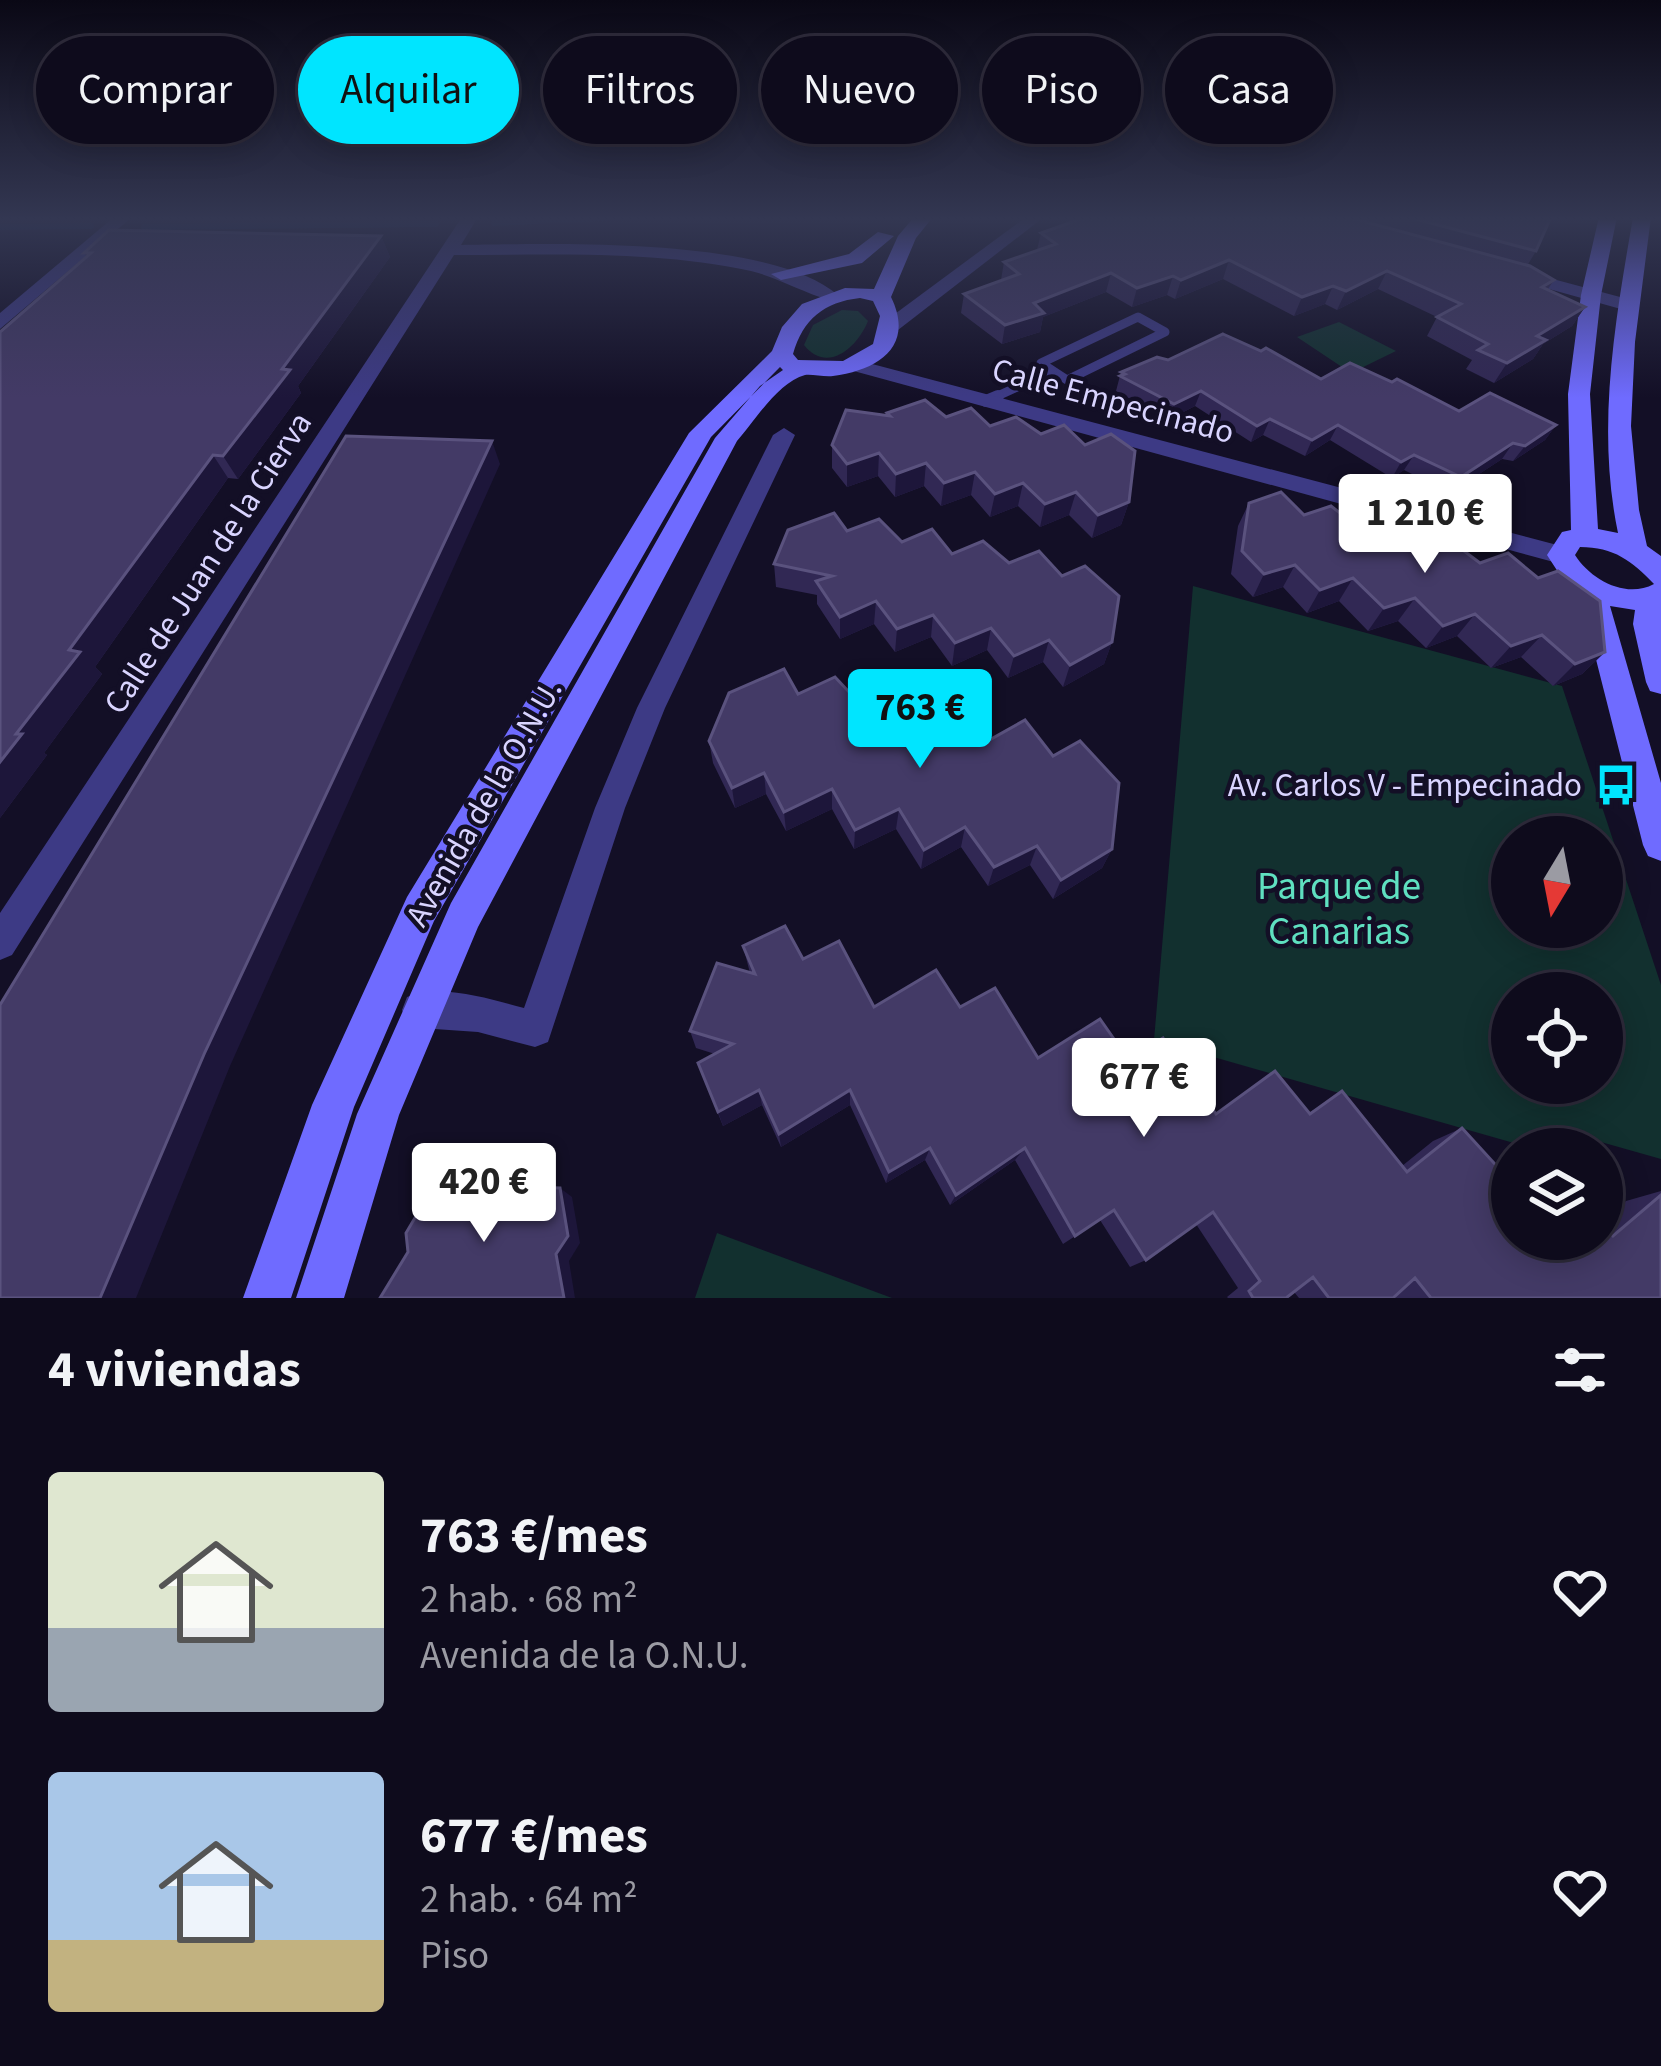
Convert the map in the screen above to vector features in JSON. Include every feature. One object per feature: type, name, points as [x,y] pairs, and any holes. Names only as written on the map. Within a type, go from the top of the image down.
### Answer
[{"type":"street","points":[[0,323],[53,278]]},
{"type":"street","name":"Calle de Juan de la Cierva","points":[[0,943],[432,278]]},
{"type":"street","points":[[793,278],[830,295]]},
{"type":"street","points":[[870,294],[874,278]]},
{"type":"street","points":[[870,294],[880,278]]},
{"type":"street","points":[[891,326],[890,310],[870,294],[830,295],[809,306],[794,323],[791,362],[831,372],[857,366],[881,346],[891,326],[955,278]]},
{"type":"street","points":[[1528,278],[1628,305]]},
{"type":"street","points":[[1585,537],[1579,394],[1595,278]]},
{"type":"street","points":[[1632,278],[1618,403],[1625,516],[1635,550],[1658,589],[1648,624],[1661,682]]},
{"type":"street","name":"Avenida de la O.N.U.","points":[[320,1298],[378,1114],[464,916],[727,438],[791,362]]},
{"type":"street","name":"Avenida de la O.N.U.","points":[[267,1298],[333,1105],[419,909],[701,433],[747,384],[791,362]]},
{"type":"street","name":"Calle Empecinado","points":[[857,366],[1561,555]]},
{"type":"street","points":[[420,1010],[478,1014],[535,1029],[610,808],[651,708],[784,435]]},
{"type":"street","points":[[1635,550],[1585,537],[1564,544],[1561,555],[1586,586],[1598,612],[1661,845]]},
{"type":"street","points":[[1586,586],[1631,601],[1658,589]]},
{"type":"lane","points":[[1138,317],[1165,332],[1067,380],[1052,370],[1040,363],[1138,317]]},
{"type":"lane","points":[[986,401],[1052,370]]},
{"type":"green space","points":[[842,310],[858,311],[868,321],[863,331],[840,354],[822,357],[813,353],[804,345],[813,325]]},
{"type":"green space","points":[[1339,322],[1396,351],[1351,373],[1297,337]]},
{"type":"green space","name":"Parque de Canarias","points":[[1193,586],[1562,686],[1605,816],[1491,816],[1491,948],[1623,948],[1623,870],[1661,985],[1661,1159],[1623,1148],[1623,1128],[1491,1128],[1491,1136],[1154,1040]]},
{"type":"green space","points":[[717,1233],[892,1298],[695,1298]]},
{"type":"building","points":[[63,278],[350,278],[282,369],[290,370],[223,456],[213,455],[69,650],[80,652],[0,762],[0,332]]},
{"type":"building","points":[[1009,278],[1099,278],[1034,303],[1044,313],[1005,325],[964,294]]},
{"type":"building","points":[[1119,278],[1168,278],[1137,288]]},
{"type":"building","points":[[1264,278],[1374,278],[1346,291],[1333,286],[1302,297]]},
{"type":"building","points":[[1402,278],[1550,278],[1554,280],[1542,287],[1585,307],[1537,336],[1546,340],[1507,363],[1478,350],[1488,344],[1437,317],[1461,304]]},
{"type":"building","points":[[1223,334],[1261,351],[1266,348],[1321,379],[1350,363],[1392,382],[1397,379],[1459,411],[1490,393],[1556,425],[1525,446],[1513,443],[1461,477],[1414,455],[1401,462],[1338,425],[1312,440],[1270,419],[1257,426],[1201,391],[1174,404],[1120,376],[1157,357],[1168,360]]},
{"type":"building","points":[[925,400],[946,417],[971,408],[990,426],[1016,417],[1041,434],[1064,425],[1085,445],[1111,434],[1135,451],[1129,502],[1098,515],[1076,492],[1045,504],[1023,483],[995,494],[975,472],[944,483],[926,463],[896,474],[879,453],[847,464],[832,445],[846,410],[890,416],[887,413]]},
{"type":"building","points":[[346,436],[492,441],[205,1052],[100,1298],[0,1298],[0,1005]]},
{"type":"building","points":[[1281,492],[1304,515],[1331,506],[1363,531],[1392,521],[1417,545],[1444,536],[1480,563],[1508,553],[1538,578],[1558,571],[1600,601],[1605,652],[1575,664],[1542,635],[1511,646],[1475,614],[1443,626],[1415,598],[1384,608],[1353,578],[1320,590],[1295,565],[1264,574],[1242,551],[1249,503]]},
{"type":"building","points":[[834,513],[847,531],[879,519],[902,542],[932,529],[952,554],[983,541],[1009,563],[1039,551],[1062,576],[1085,566],[1119,596],[1112,642],[1070,665],[1049,640],[1014,656],[991,628],[955,643],[933,615],[897,629],[876,601],[840,617],[816,581],[832,576],[774,564],[788,530]]},
{"type":"building","points":[[784,669],[798,694],[835,677],[864,708],[901,691],[924,724],[960,706],[991,739],[1025,720],[1053,756],[1080,741],[1119,783],[1112,849],[1061,880],[1037,846],[994,867],[965,827],[924,850],[899,809],[855,830],[832,789],[784,812],[764,773],[732,788],[709,741],[729,693]]},
{"type":"building","points":[[785,926],[803,959],[839,941],[874,1007],[936,970],[960,1007],[995,988],[1038,1058],[1100,1019],[1128,1059],[1163,1038],[1216,1114],[1275,1071],[1310,1114],[1342,1091],[1407,1172],[1462,1128],[1491,1160],[1491,1260],[1623,1260],[1623,1227],[1661,1195],[1661,1298],[1431,1298],[1415,1278],[1393,1298],[1329,1298],[1313,1277],[1286,1298],[1253,1298],[1249,1291],[1260,1281],[1213,1212],[1146,1260],[1114,1210],[1075,1236],[1025,1148],[956,1195],[930,1148],[889,1172],[850,1090],[779,1134],[759,1090],[718,1112],[698,1063],[733,1044],[690,1031],[717,963],[755,974],[743,946]]},
{"type":"building","points":[[435,1184],[560,1188],[568,1236],[556,1254],[564,1298],[380,1298],[408,1252],[406,1233]]},
{"type":"place","name":"Av. Carlos V - Empecinado","points":[[1616,785]]}]
